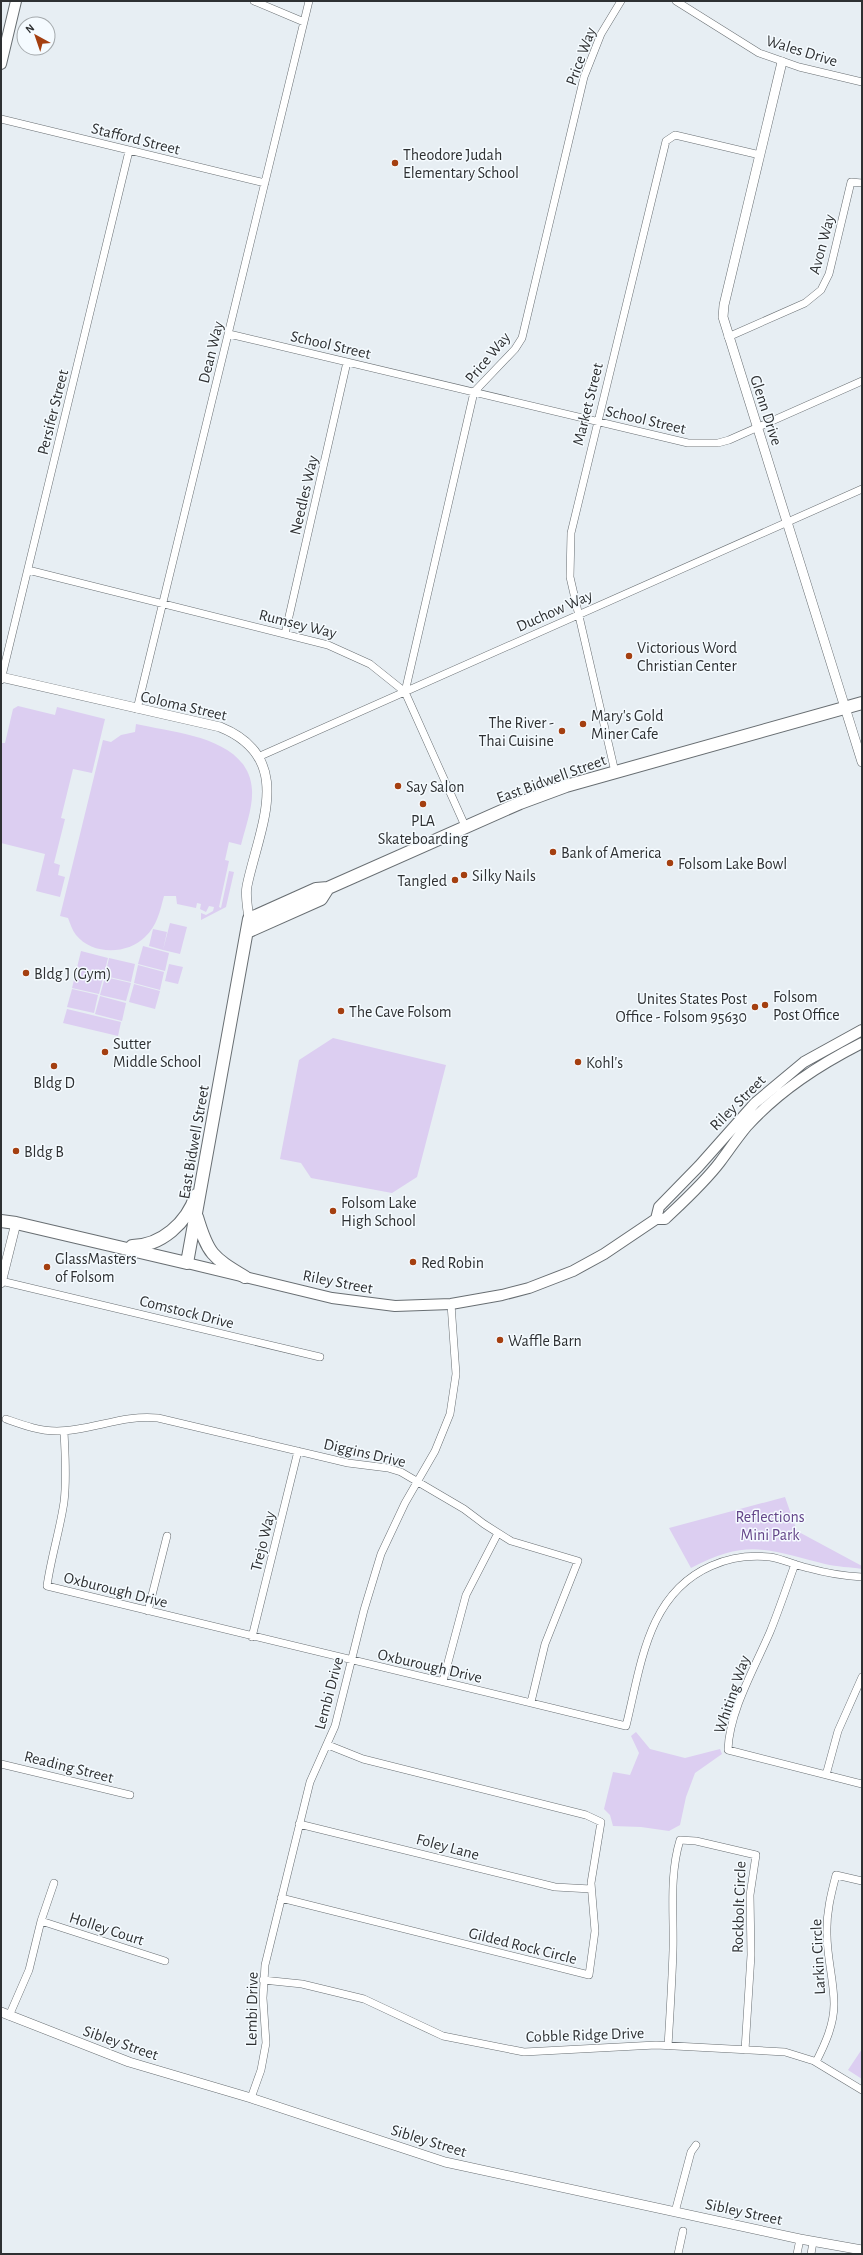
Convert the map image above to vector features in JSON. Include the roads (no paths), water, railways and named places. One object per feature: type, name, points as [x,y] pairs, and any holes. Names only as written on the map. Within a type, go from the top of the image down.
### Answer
[{"type":"main road","points":[[1,64],[16,1]]},
{"type":"main road","name":"East Bidwell Street","points":[[187,1263],[248,926],[321,899],[328,888],[545,793],[862,703]]},
{"type":"main road","name":"Riley Street","points":[[656,1219],[659,1207],[700,1166],[755,1102],[789,1074],[827,1048],[862,1030]]},
{"type":"main road","name":"Riley Street","points":[[1,1221],[109,1244],[359,1303],[395,1306],[451,1304],[502,1295],[554,1279],[604,1254],[656,1219],[665,1219],[720,1162],[732,1144],[748,1125],[772,1101],[810,1072],[862,1042]]},
{"type":"main road","points":[[679,1206],[681,1196],[711,1163],[715,1147]]},
{"type":"main road","points":[[109,1244],[146,1246],[163,1238],[177,1226],[194,1202],[203,1175]]},
{"type":"main road","points":[[196,1214],[205,1244],[212,1256],[245,1277]]},
{"type":"street","points":[[254,1],[304,22]]},
{"type":"street","name":"Dean Way","points":[[137,709],[164,603],[309,1]]},
{"type":"street","name":"Price Way","points":[[405,692],[474,392],[515,348],[522,338],[584,77],[601,34],[621,1]]},
{"type":"street","name":"Wales Drive","points":[[676,1],[741,43],[782,62],[862,82]]},
{"type":"street","name":"Glenn Drive","points":[[782,62],[724,305],[723,317],[787,522],[821,624],[844,708],[862,762]]},
{"type":"street","name":"Stafford Street","points":[[1,119],[265,184]]},
{"type":"street","name":"Market Street","points":[[615,772],[570,577],[569,548],[598,422],[666,141],[675,135],[760,155]]},
{"type":"street","name":"Persifer Street","points":[[1,678],[129,151]]},
{"type":"street","name":"Avon Way","points":[[728,337],[805,303],[821,290],[830,274],[851,182],[862,183]]},
{"type":"street","name":"School Street","points":[[229,334],[598,422],[700,444],[730,440],[862,381]]},
{"type":"street","name":"Needles Way","points":[[285,634],[347,362]]},
{"type":"street","name":"Duchow Way","points":[[258,757],[862,489]]},
{"type":"street","name":"Rumsey Way","points":[[28,570],[328,645],[356,656],[370,664],[405,692],[466,828]]},
{"type":"street","name":"Coloma Street","points":[[1,678],[220,727],[246,742],[258,757],[268,784],[268,798],[246,888],[248,926]]},
{"type":"street","points":[[1,1282],[16,1223]]},
{"type":"street","points":[[1,1246],[7,1257]]},
{"type":"street","name":"Comstock Drive","points":[[1,1282],[320,1358]]},
{"type":"street","name":"Lembi Drive","points":[[251,2098],[261,2070],[266,2043],[263,1980],[281,1898],[310,1782],[328,1745],[335,1726],[371,1584],[382,1554],[391,1532],[435,1451],[443,1433],[454,1394],[456,1353],[451,1304]]},
{"type":"street","name":"Diggins Drive","points":[[6,1419],[42,1430],[64,1431],[130,1417],[152,1417],[348,1463],[388,1468],[418,1480],[464,1509],[498,1533],[526,1547],[578,1561],[545,1644],[531,1702]]},
{"type":"street","name":"Oxburough Drive","points":[[64,1431],[66,1473],[64,1496],[50,1561],[47,1586],[351,1661],[443,1681],[626,1726],[650,1631],[660,1610],[679,1587],[703,1570],[730,1559],[760,1557],[825,1572],[862,1577]]},
{"type":"street","name":"Trejo Way","points":[[252,1637],[298,1451]]},
{"type":"street","points":[[443,1681],[466,1595],[498,1533]]},
{"type":"street","points":[[148,1611],[167,1536]]},
{"type":"street","name":"Whiting Way","points":[[795,1564],[770,1632],[744,1689],[729,1736],[728,1750],[862,1784]]},
{"type":"street","points":[[826,1775],[838,1731],[862,1677]]},
{"type":"street","name":"Gilded Rock Circle","points":[[281,1898],[589,1975],[595,1931],[591,1890],[601,1822],[586,1815],[363,1759],[328,1745]]},
{"type":"street","name":"Reading Street","points":[[1,1764],[130,1795]]},
{"type":"street","name":"Foley Lane","points":[[299,1824],[555,1887],[591,1890]]},
{"type":"street","name":"Rockbolt Circle","points":[[668,2046],[673,1949],[672,1903],[676,1853],[680,1840],[696,1841],[756,1855],[750,1895],[751,1955],[745,2050]]},
{"type":"street","name":"Larkin Circle","points":[[816,2062],[825,2044],[833,2018],[833,1991],[827,1933],[830,1896],[836,1875],[862,1881]]},
{"type":"street","points":[[5,2014],[30,1970],[41,1921],[54,1883]]},
{"type":"street","name":"Holley Court","points":[[41,1921],[165,1961]]},
{"type":"street","name":"Cobble Ridge Drive","points":[[263,1980],[302,1984],[364,1999],[443,2036],[524,2052],[668,2046],[785,2052],[800,2055],[816,2062],[862,2090]]},
{"type":"street","name":"Sibley Street","points":[[5,2014],[129,2062],[251,2098],[445,2162],[813,2242],[862,2250]]},
{"type":"street","points":[[675,2212],[691,2152],[696,2145]]},
{"type":"street","points":[[678,2254],[683,2231]]},
{"type":"street","points":[[797,2254],[800,2239]]},
{"type":"street","points":[[811,2254],[813,2242]]},
{"type":"place","name":"Theodore Judah Elementary School","points":[[395,163]]},
{"type":"place","name":"Victorious Word Christian Center","points":[[629,656]]},
{"type":"place","name":"Mary's Gold Miner Cafe","points":[[583,724]]},
{"type":"place","name":"The River - Thai Cuisine","points":[[562,731]]},
{"type":"place","name":"Say Salon","points":[[398,786]]},
{"type":"place","name":"PLA Skateboarding","points":[[423,804]]},
{"type":"place","name":"Bank of America","points":[[553,852]]},
{"type":"place","name":"Folsom Lake Bowl","points":[[670,863]]},
{"type":"place","name":"Silky Nails","points":[[464,875]]},
{"type":"place","name":"Tangled","points":[[455,880]]},
{"type":"place","name":"Bldg J (Gym)","points":[[26,973]]},
{"type":"place","name":"Folsom Post Office","points":[[765,1005]]},
{"type":"place","name":"Unites States Post Office - Folsom 95630","points":[[755,1007]]},
{"type":"place","name":"The Cave Folsom","points":[[341,1011]]},
{"type":"place","name":"Sutter Middle School","points":[[105,1052]]},
{"type":"place","name":"Kohl's","points":[[578,1062]]},
{"type":"place","name":"Bldg D","points":[[54,1066]]},
{"type":"place","name":"Bldg B","points":[[16,1151]]},
{"type":"place","name":"Folsom Lake High School","points":[[333,1211]]},
{"type":"place","name":"Red Robin","points":[[413,1262]]},
{"type":"place","name":"GlassMasters of Folsom","points":[[47,1267]]},
{"type":"place","name":"Waffle Barn","points":[[500,1340]]},
{"type":"park label","name":"Reflections Mini Park","points":[[770,1525]]}]
